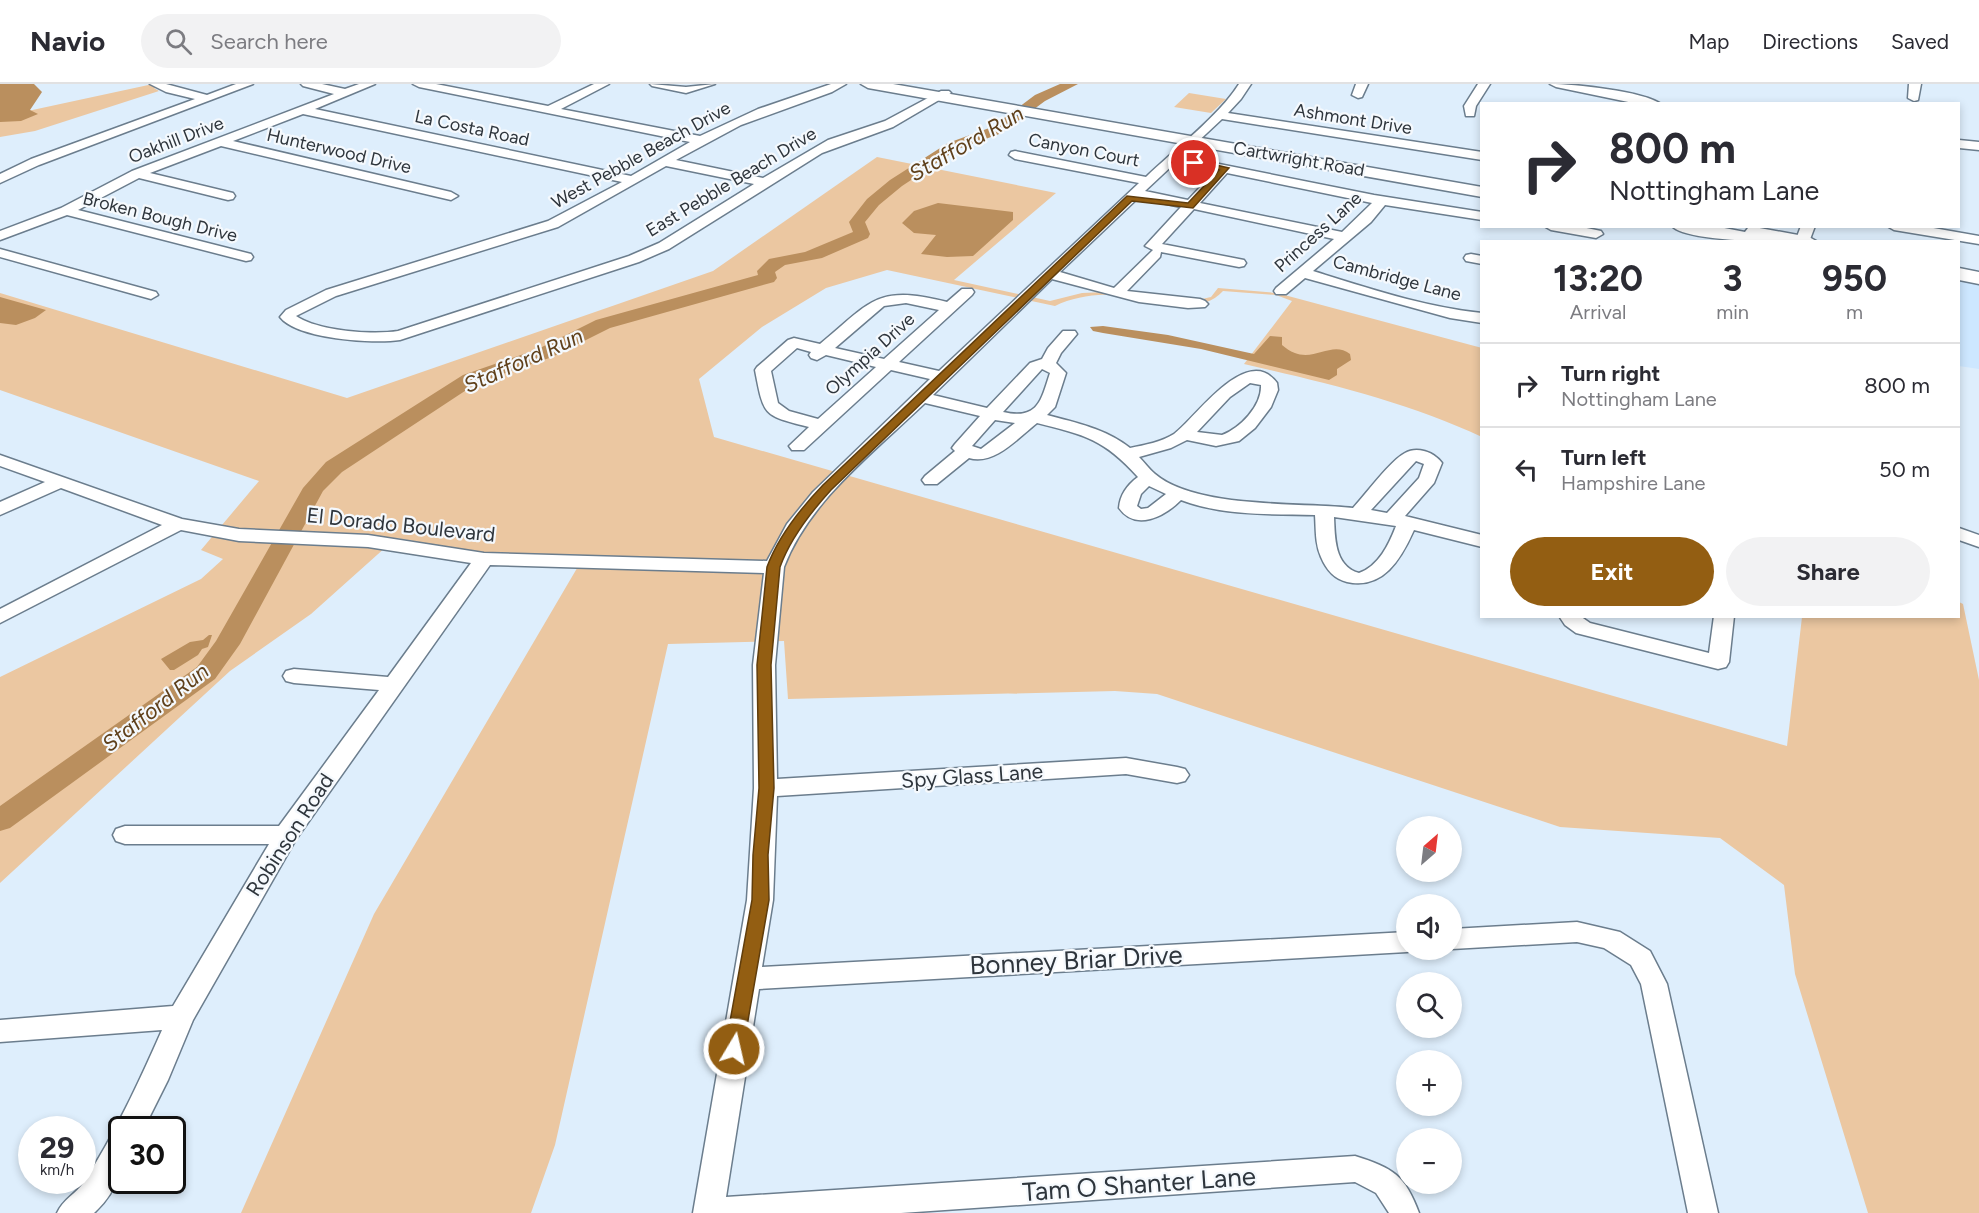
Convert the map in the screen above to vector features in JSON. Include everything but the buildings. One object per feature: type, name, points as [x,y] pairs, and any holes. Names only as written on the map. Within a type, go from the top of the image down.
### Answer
[{"type":"main road","name":"Cartwright Road","points":[[900,84],[942,94]]},
{"type":"main road","name":"Cartwright Road","points":[[875,85],[1063,115],[1480,192]]},
{"type":"main road","name":"Cartwright Road","points":[[1193,138],[1480,185]]},
{"type":"main road","points":[[1692,228],[1759,240]]},
{"type":"main road","points":[[1736,228],[1806,237]]},
{"type":"main road","points":[[1960,268],[1979,271]]},
{"type":"main road","points":[[1960,274],[1979,278]]},
{"type":"street","points":[[156,84],[170,90],[208,98]]},
{"type":"street","points":[[0,179],[35,162],[247,84]]},
{"type":"street","points":[[308,84],[346,93]]},
{"type":"street","name":"Oakhill Drive","points":[[0,236],[66,211],[137,174],[369,84]]},
{"type":"street","points":[[419,84],[704,141]]},
{"type":"street","points":[[549,110],[603,84]]},
{"type":"street","points":[[656,84],[687,90],[709,84]]},
{"type":"street","name":"West Pebble Beach Drive","points":[[290,314],[331,293],[553,224],[581,211],[632,180],[738,122],[821,93],[840,84]]},
{"type":"street","points":[[708,1213],[760,900],[760,855],[766,788],[764,665],[774,567],[778,554],[812,503],[932,386],[1219,115],[1237,97],[1245,84]]},
{"type":"street","points":[[1470,113],[1470,106],[1484,84]]},
{"type":"street","points":[[1556,84],[1646,102]]},
{"type":"street","points":[[1914,98],[1915,84]]},
{"type":"street","name":"East Pebble Beach Drive","points":[[290,314],[288,317],[294,322],[359,339],[384,339],[634,259],[664,246],[832,143],[889,124],[942,94]]},
{"type":"street","name":"La Costa Road","points":[[303,110],[632,180]]},
{"type":"street","name":"Ashmont Drive","points":[[1219,115],[1480,156]]},
{"type":"street","name":"Hunterwood Drive","points":[[220,142],[451,195]]},
{"type":"street","points":[[1960,144],[1979,146]]},
{"type":"street","name":"Canyon Court","points":[[1015,155],[1190,206],[1345,237]]},
{"type":"street","points":[[666,162],[766,183]]},
{"type":"street","points":[[1194,163],[1381,201],[1480,216]]},
{"type":"street","points":[[1111,291],[1154,250],[1225,168]]},
{"type":"street","points":[[137,174],[228,196]]},
{"type":"street","name":"Princess Lane","points":[[1281,291],[1366,219],[1381,201]]},
{"type":"street","name":"Broken Bough Drive","points":[[66,211],[246,257]]},
{"type":"street","points":[[1569,228],[1597,231]]},
{"type":"street","points":[[1917,228],[1952,231],[1979,240]]},
{"type":"street","points":[[1154,250],[1239,263]]},
{"type":"street","points":[[0,253],[151,295]]},
{"type":"street","name":"Cambridge Lane","points":[[1303,273],[1455,315],[1480,318]]},
{"type":"street","points":[[1046,278],[1090,291],[1111,291],[1169,302],[1200,304]]},
{"type":"street","name":"Olympia Drive","points":[[798,446],[967,292]]},
{"type":"street","points":[[819,353],[879,303],[888,299],[905,297],[950,308]]},
{"type":"street","points":[[1049,365],[1054,351],[1069,334]]},
{"type":"street","points":[[821,425],[783,415],[770,405],[763,370],[785,350],[819,353],[883,368],[995,408],[1008,418],[1036,417],[1099,435],[1127,454],[1149,478],[1198,500],[1239,507],[1324,510],[1358,514],[1399,521],[1480,541]]},
{"type":"street","points":[[1049,365],[1058,373],[1047,407],[987,453],[978,455],[961,448],[995,408],[1036,366],[1049,365]]},
{"type":"street","points":[[1127,454],[1152,448],[1184,434],[1195,421],[1243,379],[1254,376],[1269,383],[1270,396],[1237,436],[1215,441],[1184,434]]},
{"type":"street","points":[[931,480],[966,451]]},
{"type":"street","points":[[1324,510],[1328,551],[1334,565],[1351,578],[1365,578],[1381,567],[1395,551],[1399,521],[1428,479],[1432,464],[1428,458],[1414,455],[1407,458],[1358,514]]},
{"type":"street","name":"El Dorado Boulevard","points":[[0,460],[178,524],[239,535],[368,541],[484,559],[774,567]]},
{"type":"street","points":[[1149,478],[1140,483],[1129,497],[1128,508],[1133,512],[1145,515],[1160,510],[1178,492]]},
{"type":"street","points":[[0,509],[60,482]]},
{"type":"street","points":[[0,617],[178,524]]},
{"type":"street","points":[[1960,533],[1979,535]]},
{"type":"street","points":[[1960,533],[1979,541]]},
{"type":"street","name":"Robinson Road","points":[[135,1116],[154,1080],[181,1017],[286,835],[484,559]]},
{"type":"street","points":[[1570,618],[1583,628],[1718,662],[1724,618]]},
{"type":"street","points":[[294,676],[393,684]]},
{"type":"street","name":"Spy Glass Lane","points":[[766,788],[1126,766],[1177,775]]},
{"type":"street","points":[[125,835],[286,835]]},
{"type":"street","points":[[1462,938],[1577,932],[1611,939],[1641,958],[1654,984],[1703,1213]]},
{"type":"street","name":"Bonney Briar Drive","points":[[746,979],[1396,943]]},
{"type":"street","points":[[0,1031],[181,1017]]},
{"type":"street","points":[[72,1213],[93,1194],[108,1167]]},
{"type":"street","name":"Tam O Shanter Lane","points":[[708,1213],[1355,1169],[1379,1176],[1397,1193],[1404,1213]]},
{"type":"shaded area","points":[[0,84],[34,84],[42,92],[30,110],[38,114],[21,121],[0,122]]},
{"type":"shaded area","points":[[153,84],[164,84],[154,88],[159,91],[35,131],[0,137],[0,117]]},
{"type":"shaded area","points":[[1189,93],[1226,99],[1211,113],[1174,107]]},
{"type":"shaded area","points":[[877,157],[1056,193],[954,280],[1050,301],[1082,293],[1105,292],[1180,304],[1211,297],[1218,288],[1277,293],[1480,347],[1480,436],[1395,403],[1244,364],[1292,301],[1276,295],[1223,291],[1212,300],[1185,306],[1096,295],[1055,306],[887,270],[826,288],[762,327],[699,379],[714,437],[1787,746],[1802,618],[1960,618],[1960,602],[1963,604],[1979,680],[1979,1213],[1868,1213],[1795,974],[1784,885],[1720,838],[1560,827],[1157,694],[1115,691],[788,699],[784,641],[668,644],[555,1145],[531,1213],[241,1213],[374,914],[583,558],[488,554],[396,538],[311,614],[230,671],[0,883],[0,677],[201,579],[223,559],[201,550],[259,481],[0,390],[0,293],[347,398],[713,271]]},
{"type":"shaded area","points":[[938,203],[1013,212],[1013,220],[973,256],[947,257],[921,254],[936,235],[914,233],[902,223],[914,211]]},
{"type":"shaded area","points":[[1960,278],[1979,281],[1979,369],[1960,366]]},
{"type":"shaded area","points":[[0,297],[46,310],[35,318],[16,325],[0,323]]},
{"type":"shaded area","points":[[1103,326],[1168,335],[1254,354],[1270,336],[1282,337],[1282,345],[1301,355],[1334,349],[1350,354],[1351,360],[1337,369],[1337,375],[1329,380],[1201,349],[1093,331],[1090,327]]},
{"type":"shaded area","points":[[212,635],[208,647],[174,670],[170,670],[161,659],[190,642],[203,640]]},
{"type":"waterway","name":"Stafford Run","points":[[0,821],[206,673],[227,644],[314,488],[334,467],[470,379],[545,353],[603,324],[768,278],[766,271],[776,263],[809,257],[862,234],[857,222],[873,202],[896,183],[953,146],[997,130],[1040,98],[1071,84]]},
{"type":"route","points":[[734,1049],[760,900],[760,855],[766,788],[764,665],[774,567],[778,554],[812,503],[1130,198],[1190,206],[1225,168],[1194,163]]}]
